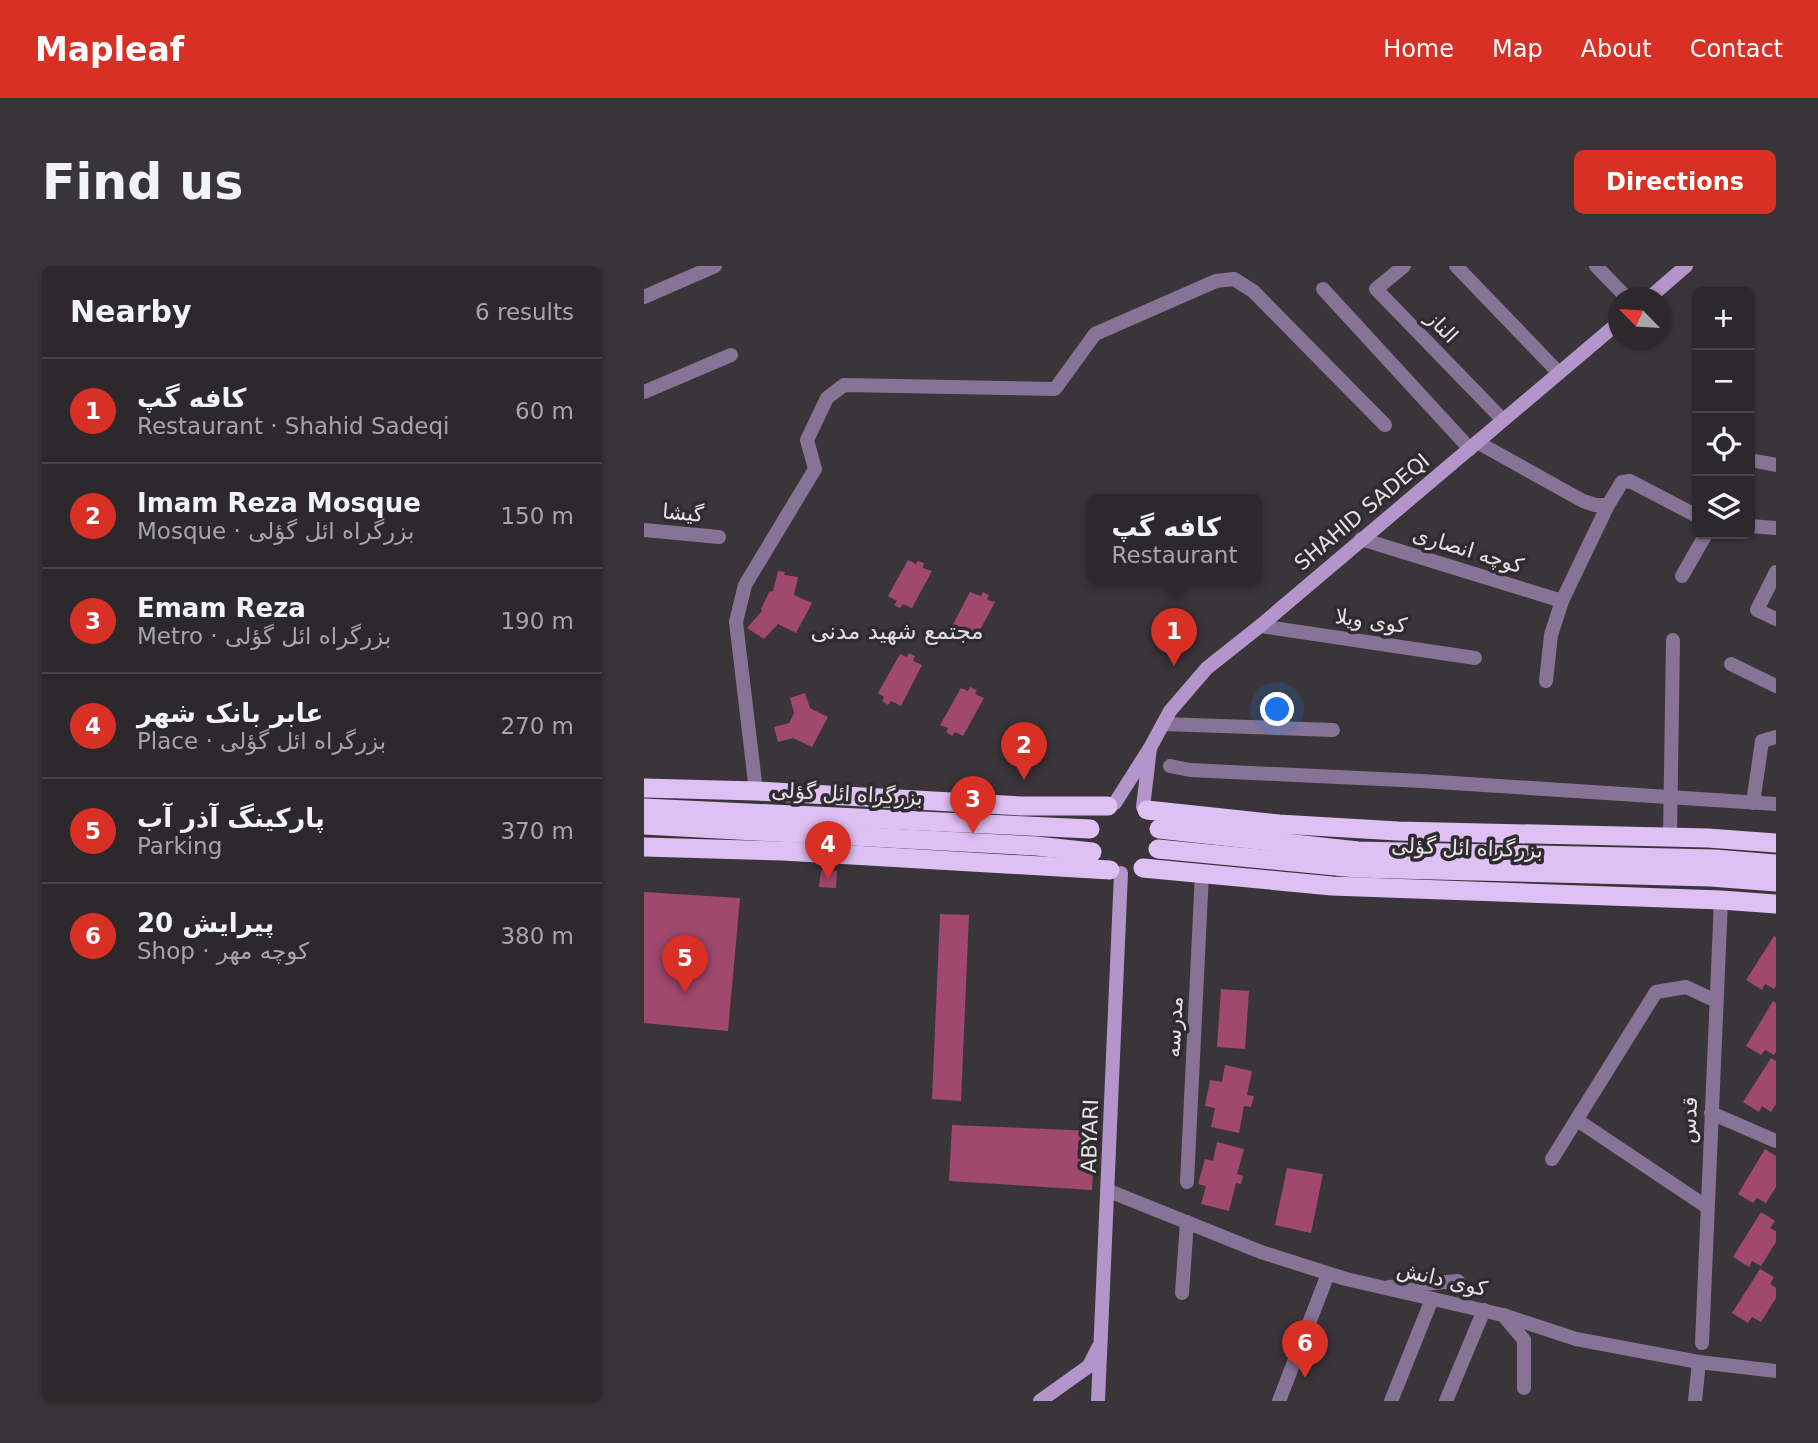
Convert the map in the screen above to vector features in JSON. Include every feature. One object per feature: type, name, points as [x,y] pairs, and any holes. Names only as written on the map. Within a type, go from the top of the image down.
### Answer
[{"type":"highway","points":[[644,788],[756,791],[1022,806],[1111,805],[1124,802],[1145,809],[1279,824],[1398,831],[1670,837],[1776,843]]},
{"type":"highway","points":[[1111,805],[1100,812],[1090,828],[1089,841],[1092,852],[1103,866],[1116,872]]},
{"type":"highway","name":"بزرگراه ائل گؤلی","points":[[644,808],[1090,828]]},
{"type":"highway","points":[[644,847],[783,851],[1133,872],[1152,860],[1158,839],[1157,822],[1145,809]]},
{"type":"highway","name":"بزرگراه ائل گؤلی","points":[[644,825],[1036,846],[1092,852]]},
{"type":"highway","name":"بزرگراه ائل گؤلی","points":[[1158,839],[1358,850],[1715,859],[1776,864]]},
{"type":"highway","name":"بزرگراه ائل گؤلی","points":[[1158,839],[1356,868],[1711,877],[1776,882]]},
{"type":"highway","points":[[1143,868],[1332,886],[1776,904]]},
{"type":"main road","points":[[1662,287],[1686,266]]},
{"type":"main road","name":"SHAHID SADEQI","points":[[1111,805],[1150,748],[1170,711],[1207,668],[1608,332]]},
{"type":"main road","name":"SHAHID SADEQI","points":[[1145,809],[1150,748]]},
{"type":"main road","name":"ABYARI","points":[[1098,1401],[1109,1191],[1116,872]]},
{"type":"main road","points":[[1040,1401],[1089,1366],[1101,1344]]},
{"type":"street","points":[[644,297],[715,266]]},
{"type":"street","name":"الناز","points":[[1404,266],[1376,289],[1503,420]]},
{"type":"street","points":[[1456,266],[1559,373]]},
{"type":"street","points":[[1596,266],[1616,287]]},
{"type":"street","points":[[756,791],[736,622],[745,585],[815,469],[807,440],[827,398],[844,385],[1055,389],[1095,334],[1216,281],[1234,279],[1253,291],[1385,425]]},
{"type":"street","points":[[1323,289],[1474,445],[1583,501],[1608,505]]},
{"type":"street","points":[[644,391],[731,355]]},
{"type":"street","points":[[1755,461],[1776,465]]},
{"type":"street","points":[[1546,681],[1551,635],[1562,601],[1608,505],[1622,482],[1630,481],[1692,513]]},
{"type":"street","points":[[1755,526],[1776,528]]},
{"type":"street","name":"گیشا","points":[[644,530],[719,537]]},
{"type":"street","name":"کوچه انصاری","points":[[1361,539],[1562,601]]},
{"type":"street","points":[[1682,576],[1703,539]]},
{"type":"street","points":[[1776,572],[1757,610],[1776,620]]},
{"type":"street","name":"کوی ویلا","points":[[1260,626],[1475,658]]},
{"type":"street","points":[[1670,837],[1673,640]]},
{"type":"street","points":[[1731,664],[1776,686]]},
{"type":"street","points":[[1163,724],[1333,730]]},
{"type":"street","points":[[1753,803],[1762,741],[1776,737]]},
{"type":"street","points":[[1170,766],[1201,771],[1776,804]]},
{"type":"street","name":"مدرسه","points":[[1187,1182],[1202,873]]},
{"type":"street","name":"قدس","points":[[1702,1343],[1721,900]]},
{"type":"street","points":[[1552,1159],[1656,992],[1686,987],[1716,1001]]},
{"type":"street","points":[[1711,1113],[1776,1141]]},
{"type":"street","points":[[1577,1120],[1707,1207]]},
{"type":"street","name":"کوی دانش","points":[[1109,1191],[1261,1252],[1328,1274],[1484,1310],[1576,1339],[1699,1362],[1776,1371]]},
{"type":"street","points":[[1182,1293],[1187,1222]]},
{"type":"street","points":[[1279,1401],[1328,1274]]},
{"type":"street","points":[[1382,1287],[1458,1281]]},
{"type":"street","points":[[1391,1401],[1432,1299]]},
{"type":"street","points":[[1446,1401],[1484,1310]]},
{"type":"street","points":[[1503,1315],[1524,1340],[1524,1388]]},
{"type":"street","points":[[1695,1401],[1699,1362]]},
{"type":"building","points":[[908,560],[916,564],[918,561],[924,563],[923,568],[932,571],[912,608],[903,604],[900,608],[894,605],[897,601],[888,596]]},
{"type":"building","points":[[778,571],[785,572],[784,575],[798,577],[794,595],[812,603],[796,633],[778,624],[764,639],[747,628],[762,611],[769,592],[773,591]]},
{"type":"building","points":[[970,592],[981,596],[983,592],[989,595],[987,600],[995,602],[975,639],[966,635],[964,640],[958,637],[960,632],[951,628]]},
{"type":"building","points":[[909,653],[915,656],[913,661],[922,665],[901,706],[891,701],[888,705],[878,693],[900,654],[907,657]]},
{"type":"building","points":[[970,687],[977,690],[975,694],[984,698],[963,736],[955,732],[952,736],[946,732],[948,728],[940,725],[961,688],[968,691]]},
{"type":"building","points":[[805,693],[810,708],[828,717],[812,747],[793,738],[778,742],[774,727],[789,723],[794,713],[790,698]]},
{"type":"building","points":[[821,870],[837,871],[836,888],[819,887]]},
{"type":"building","points":[[644,892],[740,898],[728,1031],[644,1023]]},
{"type":"building","points":[[940,914],[969,915],[961,1101],[932,1099]]},
{"type":"building","points":[[1774,936],[1776,986],[1774,989],[1765,984],[1762,990],[1746,980]]},
{"type":"building","points":[[1221,989],[1249,991],[1245,1049],[1217,1047]]},
{"type":"building","points":[[1773,1001],[1776,1003],[1776,1052],[1774,1055],[1765,1050],[1761,1055],[1746,1046]]},
{"type":"building","points":[[1771,1058],[1776,1061],[1776,1104],[1771,1112],[1762,1106],[1759,1112],[1743,1102]]},
{"type":"building","points":[[1225,1065],[1252,1071],[1247,1095],[1254,1096],[1251,1107],[1244,1106],[1239,1133],[1211,1127],[1215,1108],[1205,1106],[1210,1080],[1222,1082]]},
{"type":"building","points":[[952,1125],[1095,1131],[1092,1190],[949,1181]]},
{"type":"building","points":[[1217,1142],[1244,1149],[1237,1174],[1243,1176],[1241,1184],[1236,1183],[1229,1211],[1201,1204],[1206,1186],[1198,1184],[1205,1159],[1213,1161]]},
{"type":"building","points":[[1765,1149],[1776,1156],[1776,1187],[1766,1203],[1757,1198],[1753,1203],[1738,1194]]},
{"type":"building","points":[[1287,1168],[1323,1174],[1311,1233],[1275,1225]]},
{"type":"building","points":[[1761,1212],[1775,1221],[1770,1228],[1776,1231],[1776,1242],[1761,1266],[1752,1261],[1749,1267],[1733,1257]]},
{"type":"building","points":[[1760,1269],[1774,1277],[1770,1284],[1776,1288],[1776,1298],[1761,1322],[1752,1317],[1748,1323],[1732,1313]]},
{"type":"place","name":"کافه گپ","points":[[1174,666]]},
{"type":"place","name":"Imam Reza Mosque","points":[[1024,780]]},
{"type":"place","name":"Emam Reza","points":[[973,834]]},
{"type":"place","name":"عابر بانک شهر","points":[[828,879]]},
{"type":"place","name":"پارکینگ آذر آب","points":[[685,993]]},
{"type":"place","name":"پیرایش 20","points":[[1305,1378]]},
{"type":"district","name":"مجتمع شهید مدنی","points":[[897,631]]}]
